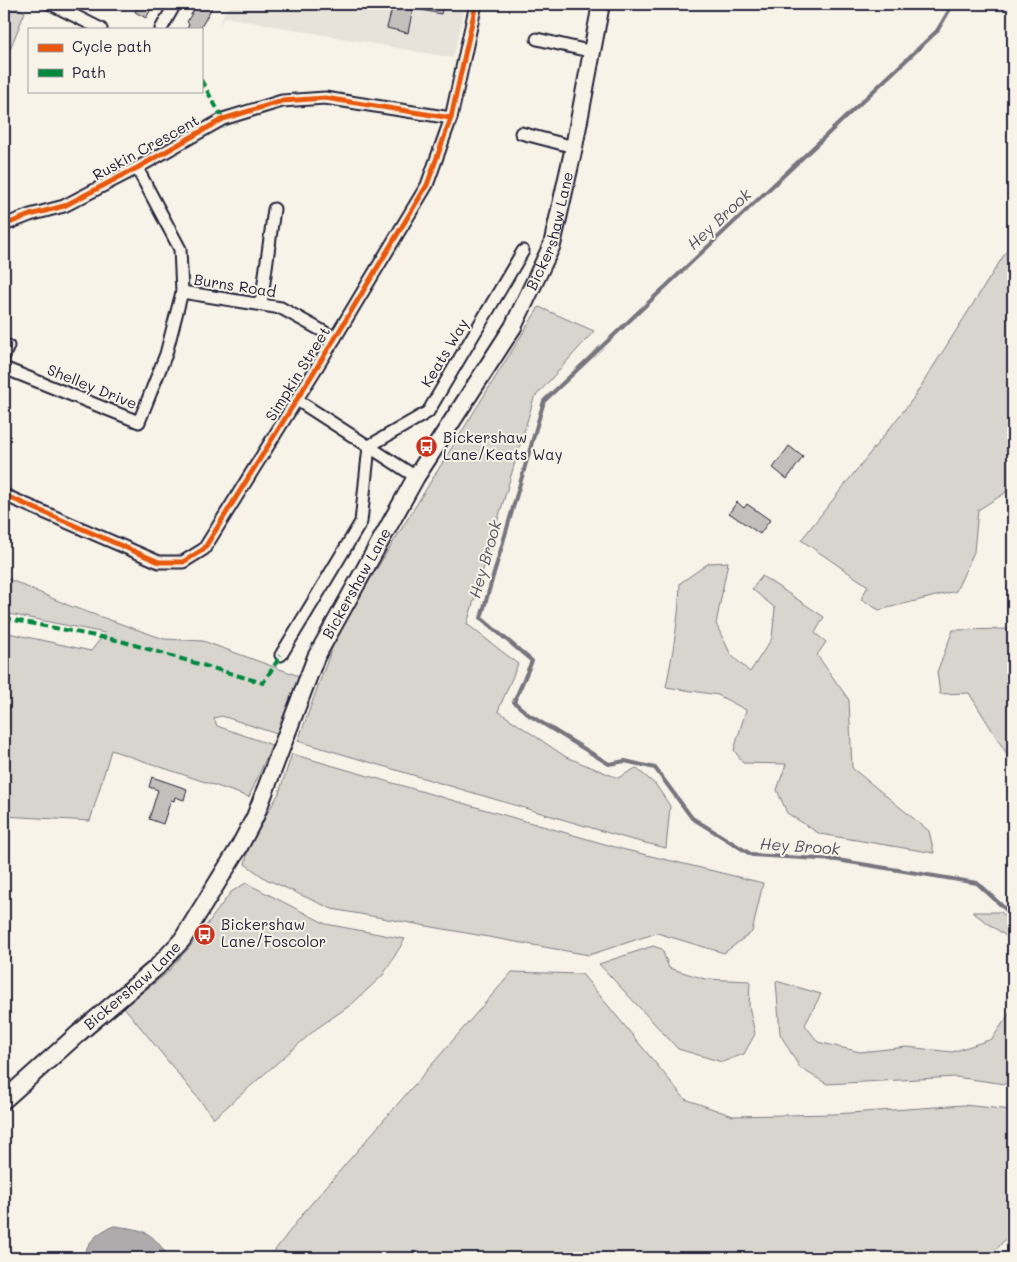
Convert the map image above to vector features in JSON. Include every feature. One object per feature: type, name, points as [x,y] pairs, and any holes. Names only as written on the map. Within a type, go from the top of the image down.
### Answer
[{"type":"main road","name":"Bickershaw Lane","points":[[4,1100],[157,967],[182,940],[229,865],[255,817],[316,657],[416,477],[513,327],[552,245],[574,147],[601,4]]},
{"type":"street","points":[[51,4],[99,28]]},
{"type":"street","points":[[163,28],[175,4]]},
{"type":"street","name":"Simpkin Street","points":[[4,495],[159,562],[184,562],[204,549],[427,185],[451,118],[476,4]]},
{"type":"street","points":[[537,39],[593,52]]},
{"type":"street","name":"Ruskin Crescent","points":[[4,225],[64,206],[137,168],[223,119],[282,101],[325,98],[451,118]]},
{"type":"street","points":[[521,133],[574,147]]},
{"type":"street","name":"Shelley Drive","points":[[4,368],[139,422],[166,354],[182,292],[180,249],[137,168]]},
{"type":"street","points":[[260,304],[274,209]]},
{"type":"street","name":"Keats Way","points":[[369,446],[428,412],[523,251]]},
{"type":"street","name":"Burns Road","points":[[182,292],[281,308],[335,338]]},
{"type":"street","points":[[297,400],[416,477]]},
{"type":"street","points":[[281,655],[361,522],[369,446]]},
{"type":"shaded area","points":[[4,4],[9,4],[25,12],[4,64]]},
{"type":"shaded area","points":[[230,4],[466,4],[453,58],[225,17],[217,27]]},
{"type":"shaded area","points":[[1013,241],[1013,478],[1005,493],[978,510],[974,552],[956,591],[879,610],[861,599],[868,586],[801,540],[912,400]]},
{"type":"shaded area","points":[[539,307],[594,331],[534,398],[467,624],[518,664],[498,711],[566,757],[618,778],[636,768],[656,785],[670,806],[666,848],[629,839],[298,741],[332,648],[353,607]]},
{"type":"shaded area","points":[[728,562],[716,624],[731,655],[750,672],[772,638],[775,608],[752,589],[762,576],[824,617],[815,633],[826,642],[817,655],[849,700],[852,768],[929,831],[934,853],[820,834],[787,813],[777,790],[786,764],[743,763],[734,750],[746,710],[718,695],[666,687],[675,635],[680,583],[709,563]]},
{"type":"shaded area","points":[[4,577],[70,606],[164,639],[203,641],[299,676],[277,734],[222,716],[214,718],[217,726],[272,745],[249,797],[111,750],[90,821],[4,816],[4,632],[91,651],[105,633],[4,613]]},
{"type":"shaded area","points":[[1013,629],[1013,764],[969,693],[940,694],[937,672],[953,630]]},
{"type":"shaded area","points":[[292,754],[622,849],[763,883],[752,932],[724,953],[657,933],[589,955],[332,909],[266,879],[245,864],[249,845],[279,793]]},
{"type":"shaded area","points":[[246,883],[326,924],[405,939],[383,975],[352,1004],[316,1029],[214,1118],[124,1007],[166,974],[194,942],[231,892]]},
{"type":"shaded area","points":[[972,912],[1001,912],[1013,923],[1013,941]]},
{"type":"shaded area","points":[[653,946],[662,949],[669,968],[705,979],[750,981],[749,1006],[755,1034],[744,1054],[722,1062],[678,1049],[599,964]]},
{"type":"shaded area","points":[[512,972],[582,974],[685,1099],[733,1116],[835,1114],[964,1105],[1013,1110],[1013,1230],[989,1258],[269,1258],[305,1211]]},
{"type":"shaded area","points":[[776,981],[821,994],[805,1025],[818,1042],[860,1052],[907,1047],[952,1052],[992,1039],[1013,1008],[1013,1085],[955,1077],[827,1084],[800,1068],[780,1034]]},
{"type":"shaded area","points":[[114,1226],[147,1233],[157,1242],[169,1258],[82,1258],[94,1238]]},
{"type":"building","points":[[139,4],[154,4],[146,18],[135,12]]},
{"type":"building","points":[[197,4],[214,4],[201,28],[187,28],[189,24],[187,22]]},
{"type":"building","points":[[393,4],[443,4],[441,14],[413,8],[408,33],[387,28]]},
{"type":"building","points":[[789,446],[803,457],[787,479],[773,468]]},
{"type":"building","points":[[737,502],[744,508],[747,504],[770,520],[760,534],[729,513]]},
{"type":"building","points":[[152,777],[187,789],[184,800],[175,797],[174,801],[171,800],[163,824],[149,819],[158,790],[149,787]]},
{"type":"waterway","name":"Hey Brook","points":[[953,4],[937,31],[544,401],[481,618],[532,661],[514,702],[529,715],[609,764],[625,761],[655,768],[692,818],[752,855],[837,860],[977,883],[1013,916]]},
{"type":"marked path","points":[[202,82],[223,119]]},
{"type":"marked path","points":[[4,618],[121,641],[263,683],[281,655]]},
{"type":"cycle path","points":[[4,495],[159,562],[183,562],[204,549],[427,185],[451,118],[476,4]]},
{"type":"cycle path","points":[[4,225],[30,215],[64,206],[137,168],[223,119],[282,101],[325,98],[451,118]]},
{"type":"place","name":"Bickershaw Lane/Keats Way","points":[[427,447]]},
{"type":"place","name":"Bickershaw Lane/Foscolor","points":[[205,934]]}]
